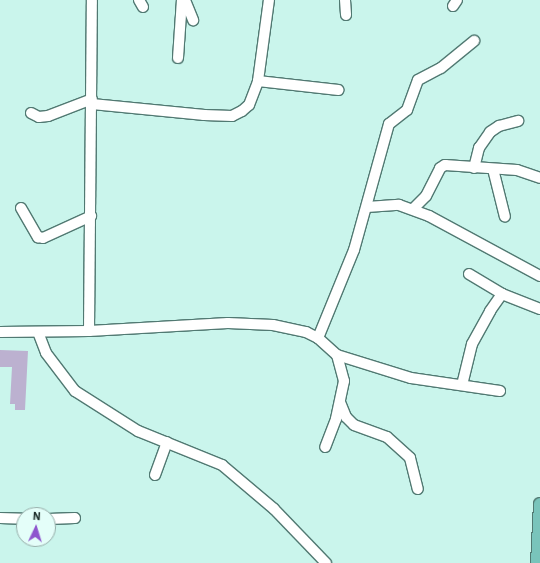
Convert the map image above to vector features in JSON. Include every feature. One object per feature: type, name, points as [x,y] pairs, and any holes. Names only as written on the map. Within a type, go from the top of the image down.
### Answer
[{"type":"main road","points":[[537,563],[540,504]]},
{"type":"street","points":[[89,332],[92,0]]},
{"type":"street","points":[[184,0],[193,20]]},
{"type":"street","points":[[178,58],[184,0]]},
{"type":"street","points":[[31,114],[39,117],[48,116],[92,102],[232,116],[249,105],[258,81],[270,0]]},
{"type":"street","points":[[345,0],[346,15]]},
{"type":"street","points":[[318,338],[340,291],[367,206],[389,124],[407,110],[418,80],[441,68],[474,41]]},
{"type":"street","points":[[258,81],[338,90]]},
{"type":"street","points":[[474,168],[479,148],[490,132],[499,126],[518,121]]},
{"type":"street","points":[[413,209],[426,196],[440,168],[445,165],[517,170],[540,178]]},
{"type":"street","points":[[493,169],[505,218]]},
{"type":"street","points":[[367,206],[399,205],[413,209],[448,225],[540,276]]},
{"type":"street","points":[[20,208],[38,237],[43,238],[91,216]]},
{"type":"street","points":[[469,274],[502,294],[540,309]]},
{"type":"street","points":[[462,385],[472,344],[490,311],[502,294]]},
{"type":"street","points":[[0,332],[89,332],[235,323],[273,325],[306,332],[318,338],[337,355],[411,378],[500,391]]},
{"type":"street","points":[[38,332],[46,353],[74,391],[138,431],[167,442],[227,469],[274,509],[326,563]]},
{"type":"street","points":[[325,447],[340,402],[344,381],[337,355]]},
{"type":"street","points":[[340,402],[346,416],[354,425],[387,437],[410,458],[418,489]]},
{"type":"street","points":[[155,475],[167,442]]},
{"type":"street","points":[[0,518],[16,519]]},
{"type":"street","points":[[56,519],[75,518]]},
{"type":"building","points":[[0,350],[28,351],[25,410],[15,410],[15,404],[10,404],[12,367],[0,367]]}]
